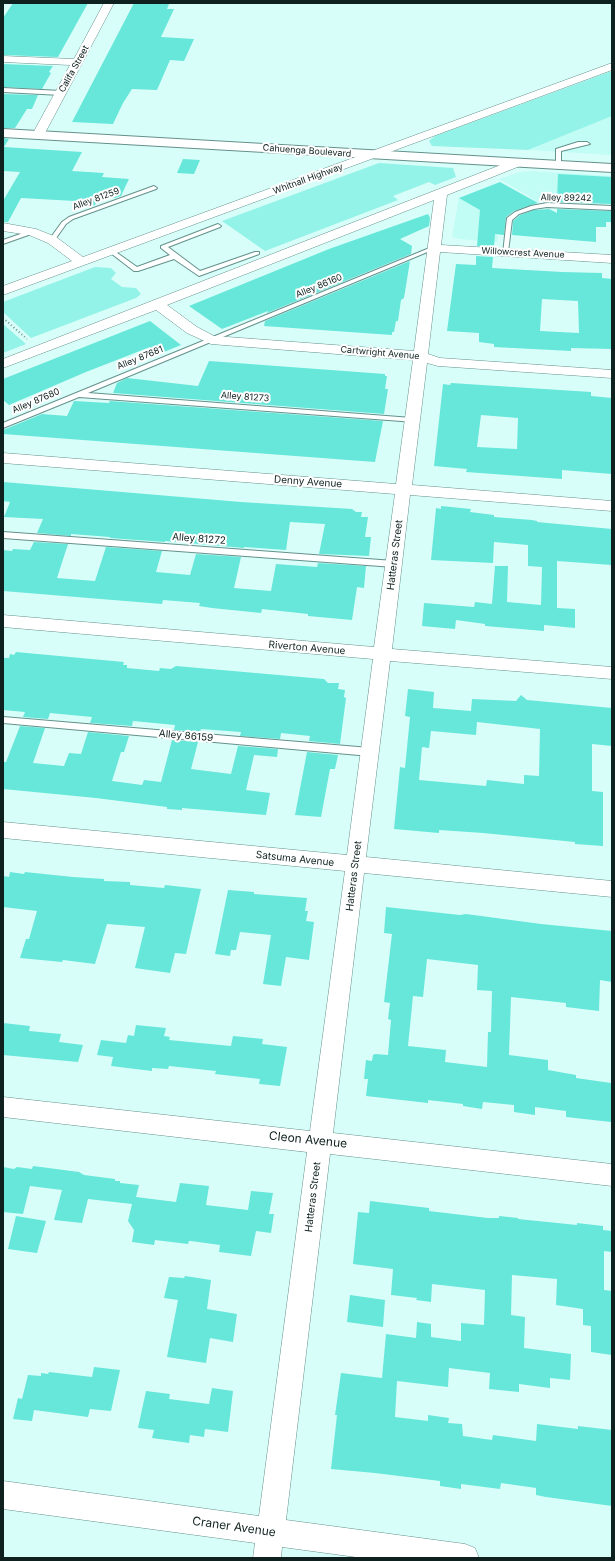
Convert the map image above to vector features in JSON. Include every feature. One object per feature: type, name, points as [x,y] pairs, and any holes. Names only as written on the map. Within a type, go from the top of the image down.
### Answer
[{"type":"main road","name":"Cahuenga Boulevard","points":[[3,133],[612,168]]},
{"type":"street","name":"Califa Street","points":[[38,135],[110,3]]},
{"type":"street","points":[[3,59],[78,62]]},
{"type":"street","name":"Whitnall Highway","points":[[3,291],[612,66]]},
{"type":"street","points":[[3,364],[158,305],[516,163]]},
{"type":"street","name":"Hatteras Street","points":[[268,1545],[441,194]]},
{"type":"street","points":[[3,227],[32,232],[52,240],[81,262]]},
{"type":"street","name":"Willowcrest Avenue","points":[[434,248],[612,259]]},
{"type":"street","name":"Cartwright Avenue","points":[[158,305],[192,330],[211,340],[420,356],[438,362],[612,374]]},
{"type":"street","name":"Denny Avenue","points":[[3,458],[612,506]]},
{"type":"street","name":"Riverton Avenue","points":[[3,621],[612,673]]},
{"type":"street","name":"Satsuma Avenue","points":[[3,830],[612,889]]},
{"type":"street","name":"Cleon Avenue","points":[[3,1107],[320,1141],[612,1175]]},
{"type":"street","name":"Craner Avenue","points":[[3,1495],[268,1545],[465,1558]]},
{"type":"lane","points":[[3,90],[61,92]]},
{"type":"lane","points":[[558,165],[558,150],[578,144],[587,144]]},
{"type":"lane","name":"Alley 81259","points":[[52,240],[64,223],[71,218],[154,188]]},
{"type":"lane","name":"Alley 89242","points":[[505,252],[508,219],[517,213],[533,207],[547,205],[612,208]]},
{"type":"lane","points":[[218,226],[163,247],[199,274],[257,253]]},
{"type":"lane","points":[[3,242],[32,232]]},
{"type":"lane","name":"Alley 86160","points":[[211,340],[434,248]]},
{"type":"lane","points":[[111,251],[136,270],[175,256]]},
{"type":"lane","name":"Alley 87681","points":[[76,395],[211,340]]},
{"type":"lane","name":"Alley 81273","points":[[76,395],[412,420]]},
{"type":"lane","name":"Alley 87680","points":[[3,426],[76,395]]},
{"type":"lane","name":"Alley 81272","points":[[3,535],[394,564]]},
{"type":"lane","name":"Alley 86159","points":[[3,720],[370,752]]},
{"type":"path","points":[[3,318],[31,343]]},
{"type":"shaded area","points":[[612,71],[612,116],[528,150],[432,146],[429,141],[435,136]]},
{"type":"shaded area","points":[[612,116],[612,155],[528,150]]},
{"type":"shaded area","points":[[379,163],[453,168],[456,177],[435,185],[429,182],[393,196],[398,200],[265,251],[222,221]]},
{"type":"shaded area","points":[[532,171],[612,176],[612,204],[535,201],[499,179],[520,172]]},
{"type":"shaded area","points":[[459,197],[499,218],[497,242],[459,239],[452,237]]},
{"type":"shaded area","points":[[95,267],[111,268],[116,273],[111,279],[122,287],[136,288],[141,294],[136,298],[31,338],[3,312],[3,302]]},
{"type":"shaded area","points":[[3,324],[26,344],[3,353]]},
{"type":"building","points":[[13,3],[88,3],[58,57],[3,55],[3,18]]},
{"type":"building","points":[[134,3],[169,4],[167,9],[174,9],[161,37],[194,39],[184,61],[170,60],[157,90],[132,89],[123,103],[113,124],[72,122]]},
{"type":"building","points":[[3,64],[53,66],[49,72],[51,73],[42,89],[3,87]]},
{"type":"building","points":[[3,94],[38,95],[32,109],[27,109],[15,128],[3,128]]},
{"type":"building","points":[[3,138],[9,139],[4,147],[82,152],[72,171],[104,173],[102,177],[129,179],[121,196],[115,198],[99,197],[95,205],[74,204],[75,201],[21,198],[8,222],[3,222],[3,201],[20,172],[3,171]]},
{"type":"building","points":[[183,159],[200,160],[194,174],[177,173]]},
{"type":"building","points":[[558,174],[612,177],[612,204],[557,202]]},
{"type":"building","points":[[500,182],[538,203],[514,211],[506,217],[504,235],[495,234],[494,247],[477,246],[480,210],[459,198]]},
{"type":"building","points":[[549,209],[557,213],[557,209],[612,211],[612,222],[606,222],[606,227],[596,227],[596,242],[512,235],[513,221],[520,215],[534,210]]},
{"type":"building","points":[[428,214],[430,218],[429,226],[400,239],[412,246],[411,254],[267,313],[268,311],[222,329],[189,306],[329,249]]},
{"type":"building","points":[[476,256],[493,257],[492,268],[602,273],[602,278],[612,279],[612,349],[571,348],[571,351],[494,347],[494,344],[479,342],[479,333],[447,331],[456,264],[476,265]],"holes":[[[542,299],[578,301],[579,333],[540,331]]]},
{"type":"building","points":[[410,261],[404,298],[401,300],[398,321],[396,321],[392,335],[264,326],[265,321]]},
{"type":"building","points":[[150,321],[181,345],[159,354],[150,347],[86,372],[9,405],[3,400],[3,379]]},
{"type":"building","points":[[209,361],[385,374],[385,376],[387,376],[385,389],[388,389],[384,414],[113,393],[117,383],[127,378],[198,386]]},
{"type":"building","points":[[451,383],[591,392],[591,396],[612,398],[612,474],[562,470],[562,479],[466,472],[467,469],[434,466],[443,384],[450,385]],"holes":[[[481,415],[518,418],[517,449],[477,447]]]},
{"type":"building","points":[[74,401],[109,403],[110,401],[383,421],[375,462],[3,434],[3,430],[42,414],[67,416]]},
{"type":"building","points":[[3,482],[241,502],[352,509],[356,512],[362,512],[361,517],[368,517],[365,537],[371,537],[369,556],[319,554],[325,524],[290,522],[286,550],[71,534],[71,536],[37,533],[43,519],[4,517],[10,502],[3,501]]},
{"type":"building","points":[[441,506],[471,509],[470,512],[494,515],[494,517],[612,529],[612,565],[557,561],[557,608],[575,609],[575,628],[544,625],[544,631],[485,626],[485,624],[456,620],[455,629],[422,626],[424,603],[474,607],[475,602],[492,604],[495,566],[508,566],[507,602],[541,605],[542,567],[528,566],[528,545],[494,542],[493,563],[431,560],[436,508],[441,509]]},
{"type":"building","points":[[34,542],[68,544],[57,578],[95,581],[106,547],[162,551],[156,572],[190,575],[196,554],[241,557],[234,588],[271,591],[276,564],[317,567],[318,563],[366,566],[364,588],[357,587],[352,620],[308,616],[308,614],[262,609],[261,613],[212,608],[199,606],[200,603],[163,600],[162,604],[3,591],[3,550],[30,550]]},
{"type":"building","points":[[16,652],[124,662],[123,665],[127,665],[127,668],[159,671],[160,668],[171,669],[176,666],[324,679],[328,683],[339,683],[338,689],[345,690],[344,697],[346,698],[340,744],[309,741],[310,736],[281,733],[280,739],[240,736],[241,732],[201,729],[200,732],[174,730],[175,725],[133,721],[132,726],[90,723],[92,717],[50,713],[48,719],[23,717],[25,712],[3,710],[3,658],[9,658],[10,654],[14,655]]},
{"type":"building","points":[[408,689],[434,692],[433,708],[471,711],[472,699],[516,701],[521,695],[527,700],[612,708],[612,746],[592,744],[592,791],[603,792],[603,846],[483,833],[439,830],[439,833],[394,829],[400,767],[405,768],[410,717],[405,716]],"holes":[[[477,722],[540,729],[539,776],[524,775],[524,784],[487,780],[486,786],[419,780],[422,747],[429,748],[431,731],[476,735]]]},
{"type":"building","points":[[20,726],[45,728],[33,763],[64,766],[69,753],[81,754],[88,732],[129,736],[124,752],[121,752],[112,781],[142,785],[144,780],[161,782],[172,740],[198,742],[191,769],[231,774],[238,746],[278,749],[277,757],[254,755],[246,790],[270,793],[266,815],[182,808],[182,810],[167,809],[167,807],[96,798],[3,789],[3,762],[6,762]]},
{"type":"building","points":[[307,752],[338,755],[335,769],[330,769],[321,817],[295,815]]},
{"type":"building","points":[[10,872],[104,879],[104,881],[130,882],[130,885],[164,888],[165,885],[201,889],[186,954],[175,953],[170,973],[135,968],[145,927],[107,924],[95,964],[63,960],[62,962],[20,958],[26,939],[29,939],[37,911],[3,907],[3,876],[9,877]]},
{"type":"building","points":[[228,890],[254,892],[254,894],[307,898],[305,911],[308,911],[306,921],[314,922],[309,960],[286,957],[281,986],[263,984],[271,935],[240,932],[236,950],[231,950],[230,956],[215,954]]},
{"type":"building","points":[[386,907],[460,915],[466,914],[541,924],[612,931],[612,982],[600,980],[599,1011],[566,1007],[566,1003],[511,997],[509,1055],[548,1060],[548,1070],[576,1075],[576,1078],[611,1083],[611,1122],[566,1117],[566,1111],[535,1107],[535,1115],[514,1112],[514,1105],[483,1102],[482,1109],[463,1106],[463,1104],[428,1100],[428,1103],[366,1096],[368,1079],[364,1079],[366,1060],[372,1061],[373,1055],[375,1054],[388,1055],[391,1020],[388,1019],[390,1003],[384,1002],[392,934],[384,933]],"holes":[[[427,959],[478,965],[477,990],[492,991],[491,1032],[488,1032],[487,1067],[445,1062],[446,1050],[408,1046],[413,996],[423,997]]]},
{"type":"building","points":[[3,1023],[30,1026],[29,1031],[61,1034],[59,1042],[83,1045],[78,1062],[3,1055]]},
{"type":"building","points":[[136,1025],[166,1028],[164,1036],[170,1037],[169,1040],[231,1046],[233,1036],[263,1039],[262,1044],[287,1047],[280,1086],[259,1084],[260,1079],[215,1074],[216,1071],[169,1066],[168,1069],[152,1068],[152,1071],[111,1066],[113,1057],[97,1055],[101,1040],[126,1043],[128,1035],[134,1036]]},
{"type":"building","points":[[33,1166],[79,1172],[84,1175],[115,1179],[115,1181],[120,1181],[120,1183],[139,1185],[136,1197],[176,1202],[180,1183],[209,1186],[206,1205],[248,1210],[251,1191],[273,1193],[269,1214],[274,1214],[271,1233],[256,1231],[251,1256],[219,1252],[220,1245],[191,1241],[189,1241],[188,1244],[155,1240],[154,1245],[132,1242],[134,1230],[128,1221],[132,1204],[88,1199],[82,1223],[54,1220],[62,1190],[30,1186],[23,1214],[3,1212],[3,1167],[14,1169],[17,1167],[32,1169]]},
{"type":"building","points":[[370,1201],[429,1208],[429,1211],[488,1218],[499,1218],[499,1216],[577,1225],[577,1223],[603,1226],[603,1230],[612,1231],[612,1252],[604,1251],[604,1290],[612,1291],[612,1355],[591,1352],[591,1326],[583,1325],[583,1309],[556,1305],[557,1279],[512,1275],[511,1315],[525,1317],[524,1348],[571,1354],[570,1380],[550,1378],[550,1388],[519,1384],[519,1392],[489,1389],[490,1373],[449,1368],[448,1387],[397,1381],[395,1417],[428,1421],[428,1415],[449,1418],[448,1423],[462,1424],[463,1436],[492,1440],[493,1435],[536,1441],[537,1424],[578,1429],[578,1426],[612,1430],[612,1506],[536,1495],[536,1488],[501,1483],[500,1489],[461,1484],[461,1489],[440,1486],[440,1481],[331,1469],[337,1415],[335,1415],[341,1373],[382,1378],[386,1334],[416,1338],[417,1322],[431,1324],[431,1337],[461,1341],[461,1323],[484,1325],[485,1290],[432,1284],[431,1302],[416,1300],[417,1298],[391,1295],[393,1269],[353,1264],[358,1212],[369,1213]]},
{"type":"building","points":[[16,1216],[46,1221],[37,1253],[8,1249]]},
{"type":"building","points":[[185,1276],[211,1280],[207,1309],[237,1314],[233,1342],[210,1338],[206,1363],[167,1357],[178,1300],[164,1298],[169,1277],[184,1278]]},
{"type":"building","points":[[350,1295],[385,1300],[383,1327],[347,1322]]},
{"type":"building","points":[[94,1367],[120,1370],[111,1411],[90,1409],[88,1417],[34,1410],[32,1421],[13,1419],[18,1398],[22,1399],[28,1375],[41,1376],[41,1373],[48,1374],[49,1372],[92,1377]]},
{"type":"building","points":[[212,1388],[233,1391],[228,1432],[205,1429],[204,1437],[190,1435],[189,1443],[152,1438],[154,1430],[138,1428],[146,1391],[170,1394],[169,1399],[209,1404]]}]
